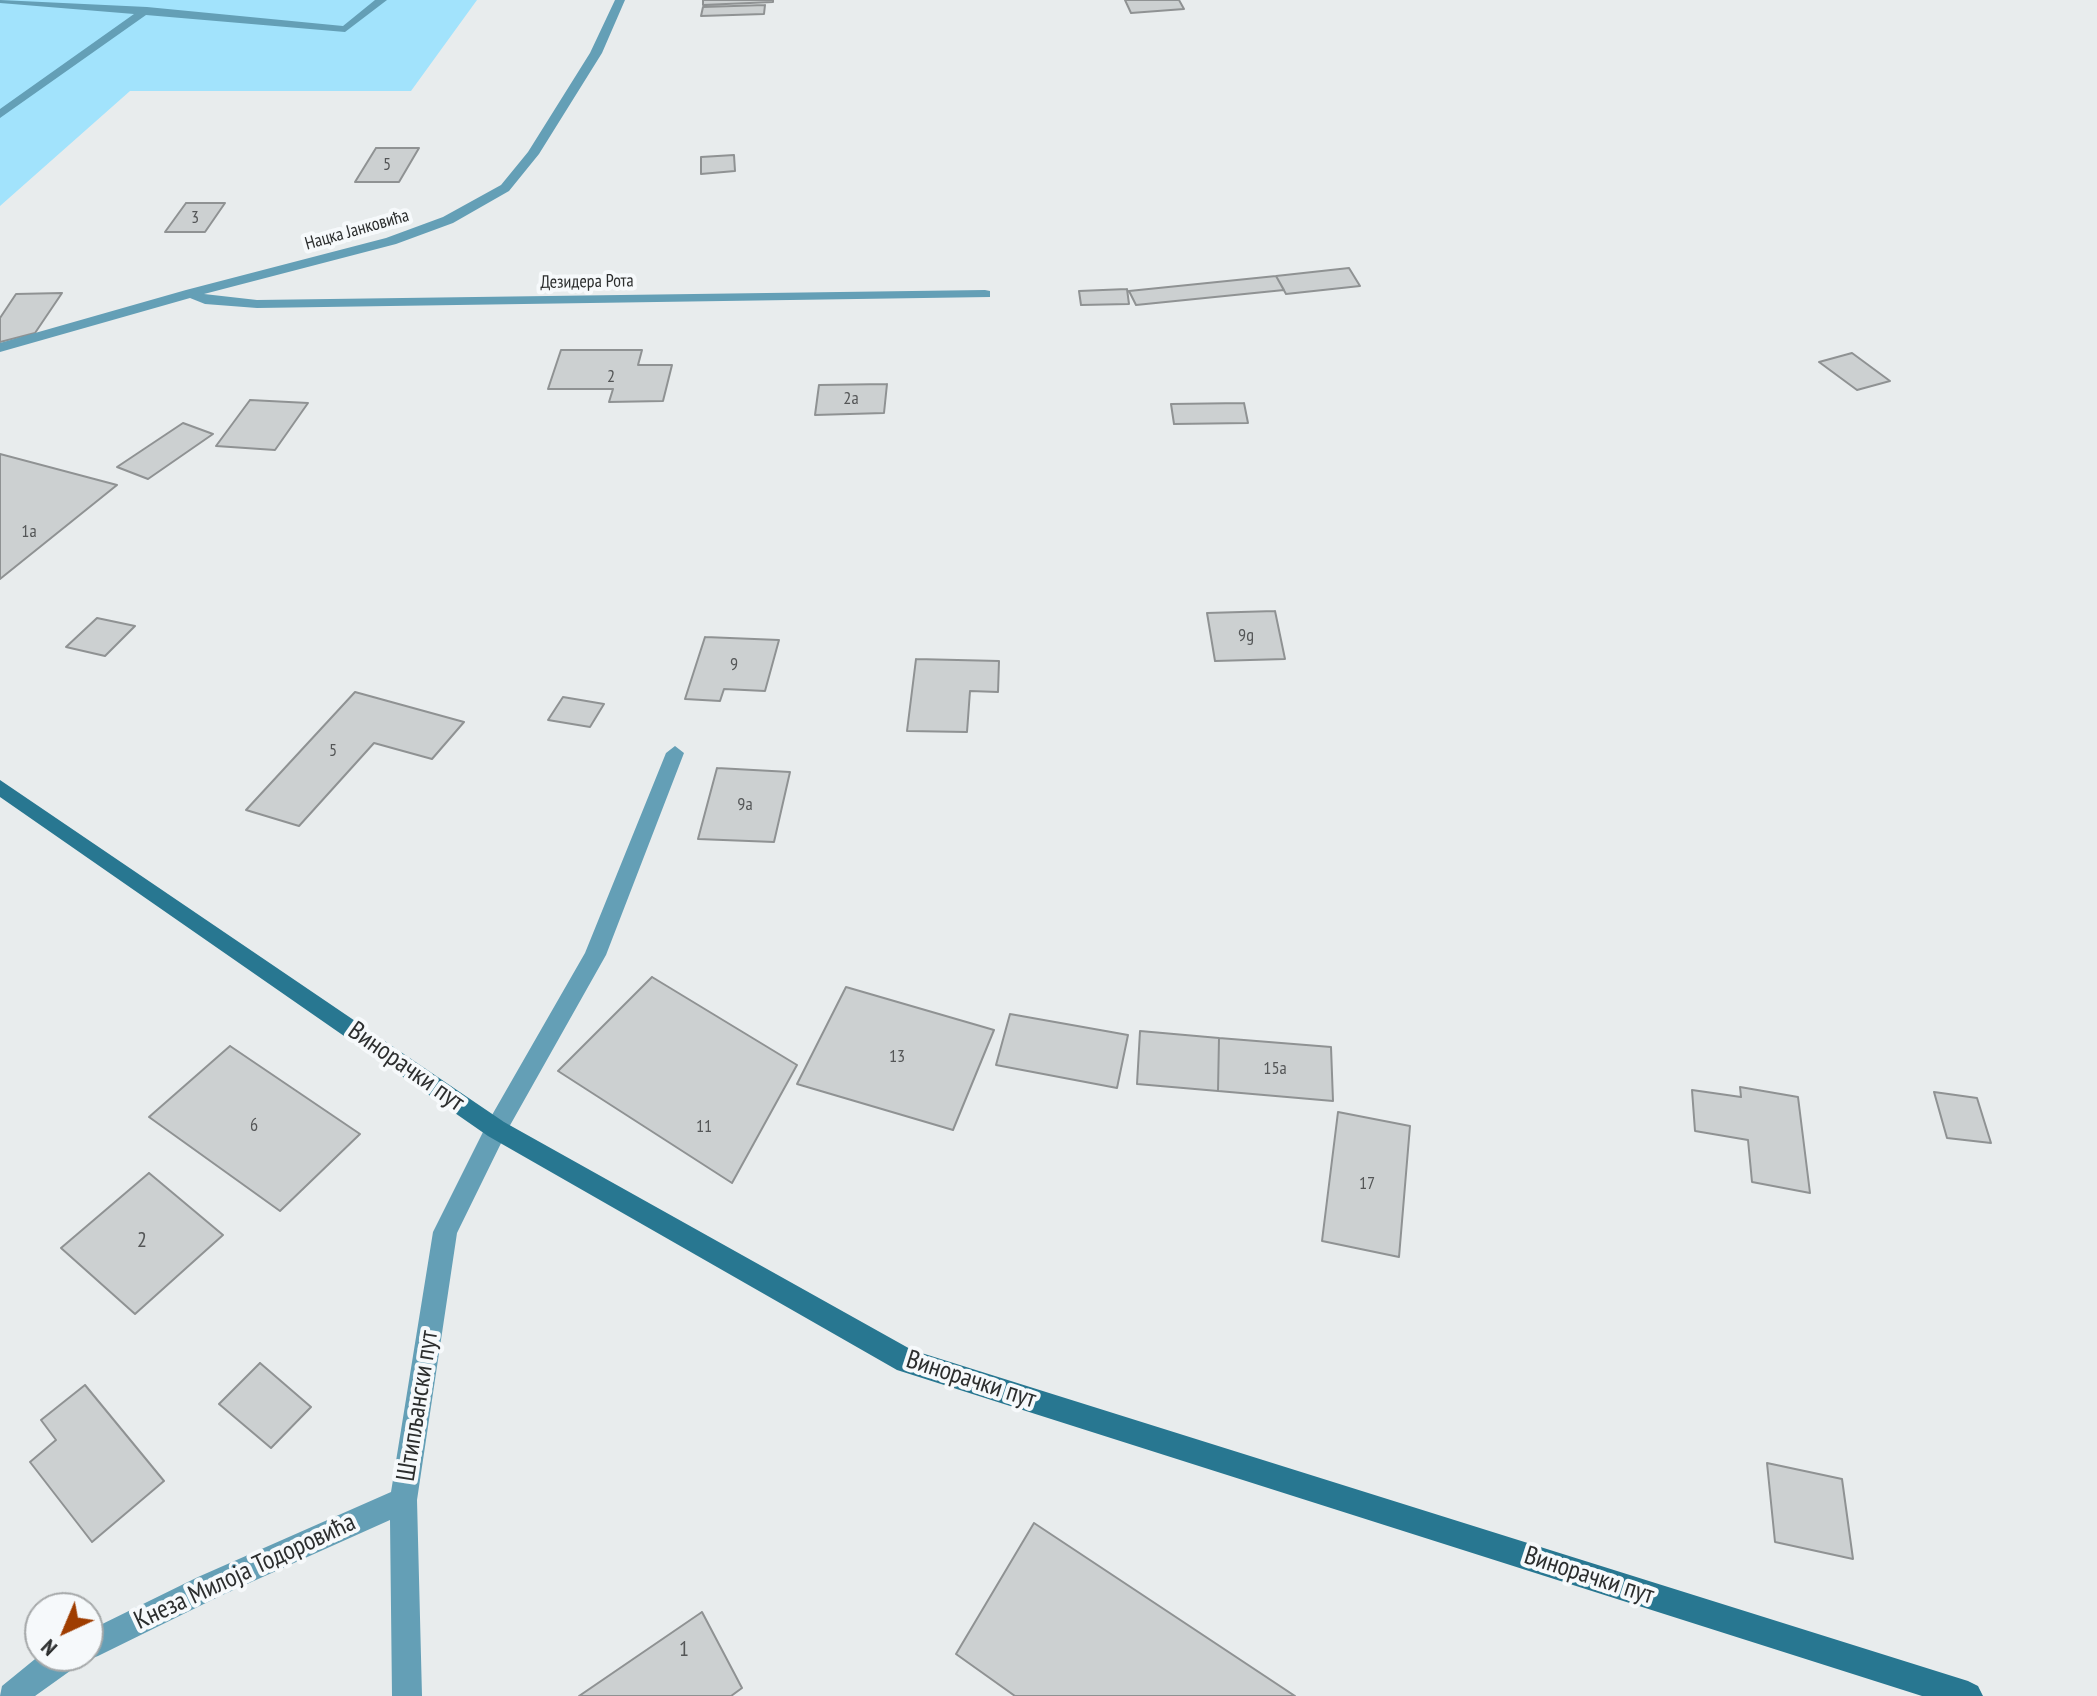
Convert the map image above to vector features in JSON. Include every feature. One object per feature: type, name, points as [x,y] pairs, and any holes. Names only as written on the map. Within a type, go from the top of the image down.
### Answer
[{"type":"street","points":[[0,0],[345,29],[382,0]]},
{"type":"street","points":[[0,114],[162,0]]},
{"type":"street","name":"Нацка Јанковића","points":[[0,348],[191,293],[391,241],[448,220],[505,188],[533,154],[596,53],[620,0]]},
{"type":"street","name":"Дезидера Рота","points":[[191,293],[205,300],[257,304],[985,294]]},
{"type":"street","name":"Штипљански пут","points":[[407,1696],[403,1500],[445,1232],[496,1129],[595,955],[675,753]]},
{"type":"street","name":"Винорачки пут","points":[[0,787],[496,1129],[906,1361],[1968,1696]]},
{"type":"street","name":"Кнеза Милоја Тодоровића","points":[[104,1638],[208,1587],[403,1500]]},
{"type":"street","points":[[12,1696],[42,1672]]},
{"type":"shaded area","points":[[0,0],[477,0],[411,91],[130,91],[0,206]]},
{"type":"building","points":[[703,0],[773,0],[773,2],[703,5]]},
{"type":"building","points":[[1125,0],[1179,0],[1184,9],[1131,13]]},
{"type":"building","points":[[765,5],[764,14],[701,16],[703,7]]},
{"type":"building","points":[[376,148],[419,148],[399,182],[355,182]]},
{"type":"building","points":[[734,155],[735,171],[701,174],[701,157]]},
{"type":"building","points":[[186,203],[225,203],[205,232],[165,232]]},
{"type":"building","points":[[1349,268],[1360,286],[1286,294],[1276,276]]},
{"type":"building","points":[[1276,276],[1284,290],[1136,305],[1129,291]]},
{"type":"building","points":[[1127,289],[1129,304],[1081,305],[1079,291]]},
{"type":"building","points":[[62,293],[35,333],[0,342],[0,318],[16,294]]},
{"type":"building","points":[[561,350],[642,350],[638,365],[672,365],[663,401],[609,402],[613,389],[548,389]]},
{"type":"building","points":[[1852,353],[1890,381],[1857,390],[1819,362]]},
{"type":"building","points":[[887,384],[884,413],[815,415],[819,385]]},
{"type":"building","points":[[250,400],[308,403],[275,450],[216,446]]},
{"type":"building","points":[[1244,403],[1248,423],[1174,424],[1171,404]]},
{"type":"building","points":[[183,423],[213,434],[148,479],[117,467]]},
{"type":"building","points":[[0,454],[117,485],[0,579]]},
{"type":"building","points":[[1275,611],[1285,659],[1215,661],[1207,613]]},
{"type":"building","points":[[97,618],[135,626],[105,656],[66,647]]},
{"type":"building","points":[[705,637],[779,640],[765,691],[724,689],[720,701],[685,699]]},
{"type":"building","points":[[916,659],[999,661],[998,692],[970,691],[967,732],[907,731]]},
{"type":"building","points":[[355,692],[464,722],[432,759],[374,743],[299,826],[246,810]]},
{"type":"building","points":[[563,697],[604,704],[590,727],[548,720]]},
{"type":"building","points":[[717,768],[790,772],[774,842],[698,839]]},
{"type":"building","points":[[652,977],[797,1065],[732,1183],[558,1071]]},
{"type":"building","points":[[846,987],[994,1030],[953,1130],[797,1084]]},
{"type":"building","points":[[1010,1014],[1128,1035],[1117,1088],[996,1065]]},
{"type":"building","points":[[1140,1031],[1219,1038],[1218,1091],[1137,1084]]},
{"type":"building","points":[[1219,1038],[1331,1047],[1333,1101],[1218,1091]]},
{"type":"building","points":[[230,1046],[360,1134],[280,1211],[149,1117]]},
{"type":"building","points":[[1740,1087],[1798,1097],[1810,1193],[1752,1182],[1748,1140],[1695,1131],[1692,1090],[1741,1097]]},
{"type":"building","points":[[1934,1092],[1977,1098],[1991,1143],[1947,1138]]},
{"type":"building","points":[[1338,1112],[1410,1126],[1399,1257],[1322,1241]]},
{"type":"building","points":[[149,1173],[223,1235],[135,1314],[61,1248]]},
{"type":"building","points":[[260,1363],[311,1407],[271,1448],[219,1404]]},
{"type":"building","points":[[85,1385],[164,1481],[92,1542],[30,1462],[56,1440],[41,1420]]},
{"type":"building","points":[[1767,1463],[1842,1479],[1853,1559],[1775,1542]]},
{"type":"building","points":[[1034,1523],[1295,1696],[1015,1696],[956,1654]]},
{"type":"building","points":[[702,1612],[742,1688],[731,1696],[579,1696]]}]
